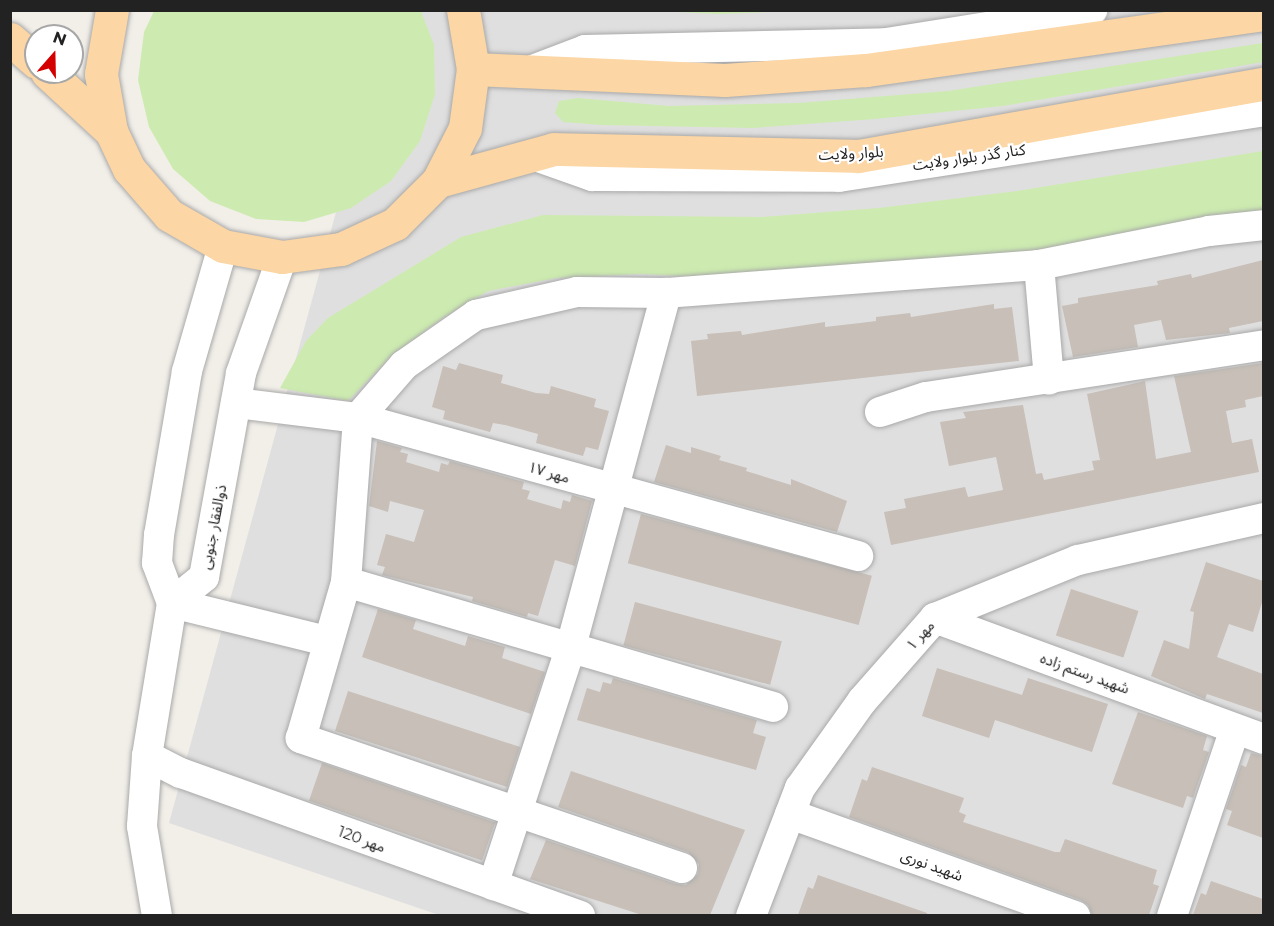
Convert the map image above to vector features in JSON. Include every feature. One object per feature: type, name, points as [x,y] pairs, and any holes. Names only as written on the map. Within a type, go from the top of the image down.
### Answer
[{"type":"main road","points":[[112,10],[101,74],[111,131],[129,169],[169,215],[222,246],[282,257],[341,249],[395,224],[438,182],[465,128],[473,69],[463,10]]},
{"type":"main road","points":[[473,69],[725,80],[866,70],[1263,14]]},
{"type":"main road","points":[[10,39],[24,51]]},
{"type":"main road","points":[[60,84],[111,131]]},
{"type":"main road","name":"بلوار ولایت","points":[[438,182],[554,149],[858,156],[1263,84]]},
{"type":"street","points":[[530,71],[585,50],[887,43],[1092,10]]},
{"type":"street","name":"کنار گذر بلوار ولایت","points":[[533,155],[592,176],[839,177],[1263,111]]},
{"type":"street","points":[[682,868],[301,738],[327,641],[346,582],[358,418],[404,365],[476,315],[577,292],[666,293],[1039,265],[1209,231],[1263,225]]},
{"type":"street","points":[[157,915],[142,826],[147,756],[172,603],[158,563],[159,535],[187,371],[222,246]]},
{"type":"street","name":"ذوالفقار جنوبی","points":[[172,603],[204,577],[241,374],[282,257]]},
{"type":"street","points":[[1039,265],[1049,380]]},
{"type":"street","points":[[493,885],[570,650],[615,490],[666,293]]},
{"type":"street","points":[[880,412],[926,397],[1049,380],[1263,345]]},
{"type":"street","name":"مهر ۱۷","points":[[236,404],[358,418],[858,556]]},
{"type":"street","name":"مهر ۱","points":[[750,915],[800,788],[862,701],[935,618],[1078,560],[1263,518]]},
{"type":"street","points":[[346,582],[570,650],[773,706]]},
{"type":"street","points":[[172,603],[327,641]]},
{"type":"street","name":"شهید رستم زاده","points":[[935,618],[1263,739]]},
{"type":"street","points":[[1172,915],[1235,729]]},
{"type":"street","name":"مهر 120","points":[[147,756],[181,773],[580,915]]},
{"type":"street","name":"شهید نوری","points":[[790,814],[1075,915]]},
{"type":"shaded area","points":[[391,11],[1263,11],[1263,915],[439,915],[169,823]]},
{"type":"green space","points":[[154,11],[421,11],[434,45],[435,94],[420,141],[391,181],[351,208],[304,222],[256,219],[210,201],[173,169],[149,127],[138,80],[144,32]]},
{"type":"green space","points":[[656,11],[793,11],[719,14]]},
{"type":"green space","points":[[1263,43],[1263,62],[1003,106],[875,119],[753,128],[601,125],[563,122],[555,113],[559,101],[578,98],[669,106],[799,103],[948,91]]},
{"type":"green space","points":[[1263,151],[1263,214],[1005,257],[739,279],[640,274],[557,278],[488,291],[444,317],[391,356],[348,401],[280,388],[306,341],[328,318],[461,237],[543,215],[761,217],[879,208],[1017,191]]},
{"type":"building","points":[[1263,260],[1263,321],[1229,328],[1230,333],[1166,340],[1161,320],[1134,325],[1138,347],[1073,357],[1062,306],[1078,303],[1078,298],[1158,285],[1157,281],[1191,274],[1192,278]]},
{"type":"building","points":[[994,304],[994,309],[1012,307],[1019,361],[697,396],[691,341],[708,339],[707,334],[741,331],[742,335],[825,322],[825,327],[876,321],[876,317],[910,313],[911,317]]},
{"type":"building","points":[[459,363],[503,375],[501,383],[536,393],[549,394],[551,386],[596,399],[594,407],[609,411],[598,450],[586,447],[583,456],[536,443],[538,434],[505,425],[493,423],[490,432],[443,419],[445,411],[432,407],[443,366],[456,370]]},
{"type":"building","points":[[1263,363],[1263,396],[1245,400],[1246,407],[1226,411],[1232,443],[1252,439],[1259,472],[891,545],[884,512],[906,508],[904,499],[965,487],[968,497],[1003,490],[996,457],[949,466],[940,422],[966,418],[963,412],[1023,405],[1036,474],[1042,473],[1044,480],[1094,470],[1092,461],[1100,460],[1087,394],[1145,381],[1156,459],[1191,452],[1174,376]]},
{"type":"building","points":[[377,441],[402,448],[400,452],[408,454],[406,462],[439,472],[441,463],[448,465],[450,461],[524,482],[522,489],[530,491],[527,499],[561,509],[563,500],[570,502],[572,495],[592,501],[575,566],[555,560],[538,616],[528,613],[527,617],[472,601],[473,597],[382,575],[385,567],[377,565],[386,534],[414,542],[424,510],[390,501],[388,512],[369,506]]},
{"type":"building","points":[[666,445],[691,453],[691,447],[721,456],[719,460],[747,468],[746,471],[791,485],[791,479],[847,501],[837,532],[654,482]]},
{"type":"building","points":[[641,514],[872,576],[859,625],[628,563]]},
{"type":"building","points":[[1206,562],[1263,581],[1263,599],[1253,632],[1229,624],[1217,657],[1263,674],[1263,713],[1207,694],[1205,699],[1151,676],[1164,640],[1189,649],[1194,612],[1190,611]]},
{"type":"building","points":[[1071,589],[1139,611],[1123,658],[1056,636]]},
{"type":"building","points":[[635,602],[782,641],[770,685],[623,645]]},
{"type":"building","points":[[378,609],[416,620],[413,629],[465,646],[468,636],[505,647],[502,658],[545,672],[531,714],[362,657]]},
{"type":"building","points":[[937,668],[1022,695],[1028,678],[1108,704],[1092,752],[995,720],[989,738],[922,716]]},
{"type":"building","points":[[613,678],[757,720],[753,733],[766,737],[756,770],[577,720],[587,688],[600,692],[603,682],[611,684]]},
{"type":"building","points":[[348,691],[520,747],[507,787],[335,731]]},
{"type":"building","points":[[1138,712],[1207,736],[1203,750],[1209,752],[1193,798],[1187,796],[1183,808],[1112,784]]},
{"type":"building","points":[[1251,753],[1263,756],[1263,838],[1227,825],[1232,811],[1226,809],[1241,765],[1246,767]]},
{"type":"building","points":[[322,763],[495,823],[482,860],[309,801]]},
{"type":"building","points":[[872,767],[964,798],[959,812],[966,815],[963,822],[1055,852],[1060,852],[1065,839],[1157,870],[1153,884],[1159,886],[1149,915],[1092,915],[1088,905],[1081,900],[849,817],[862,779],[867,781]]},
{"type":"building","points":[[571,771],[745,830],[710,915],[642,915],[530,879],[546,840],[676,884],[686,885],[698,874],[699,864],[688,852],[558,807]]},
{"type":"building","points":[[818,875],[927,913],[927,915],[798,915],[808,887],[813,889]]},
{"type":"building","points":[[1211,881],[1263,899],[1263,915],[1193,915],[1201,893],[1206,895]]}]
